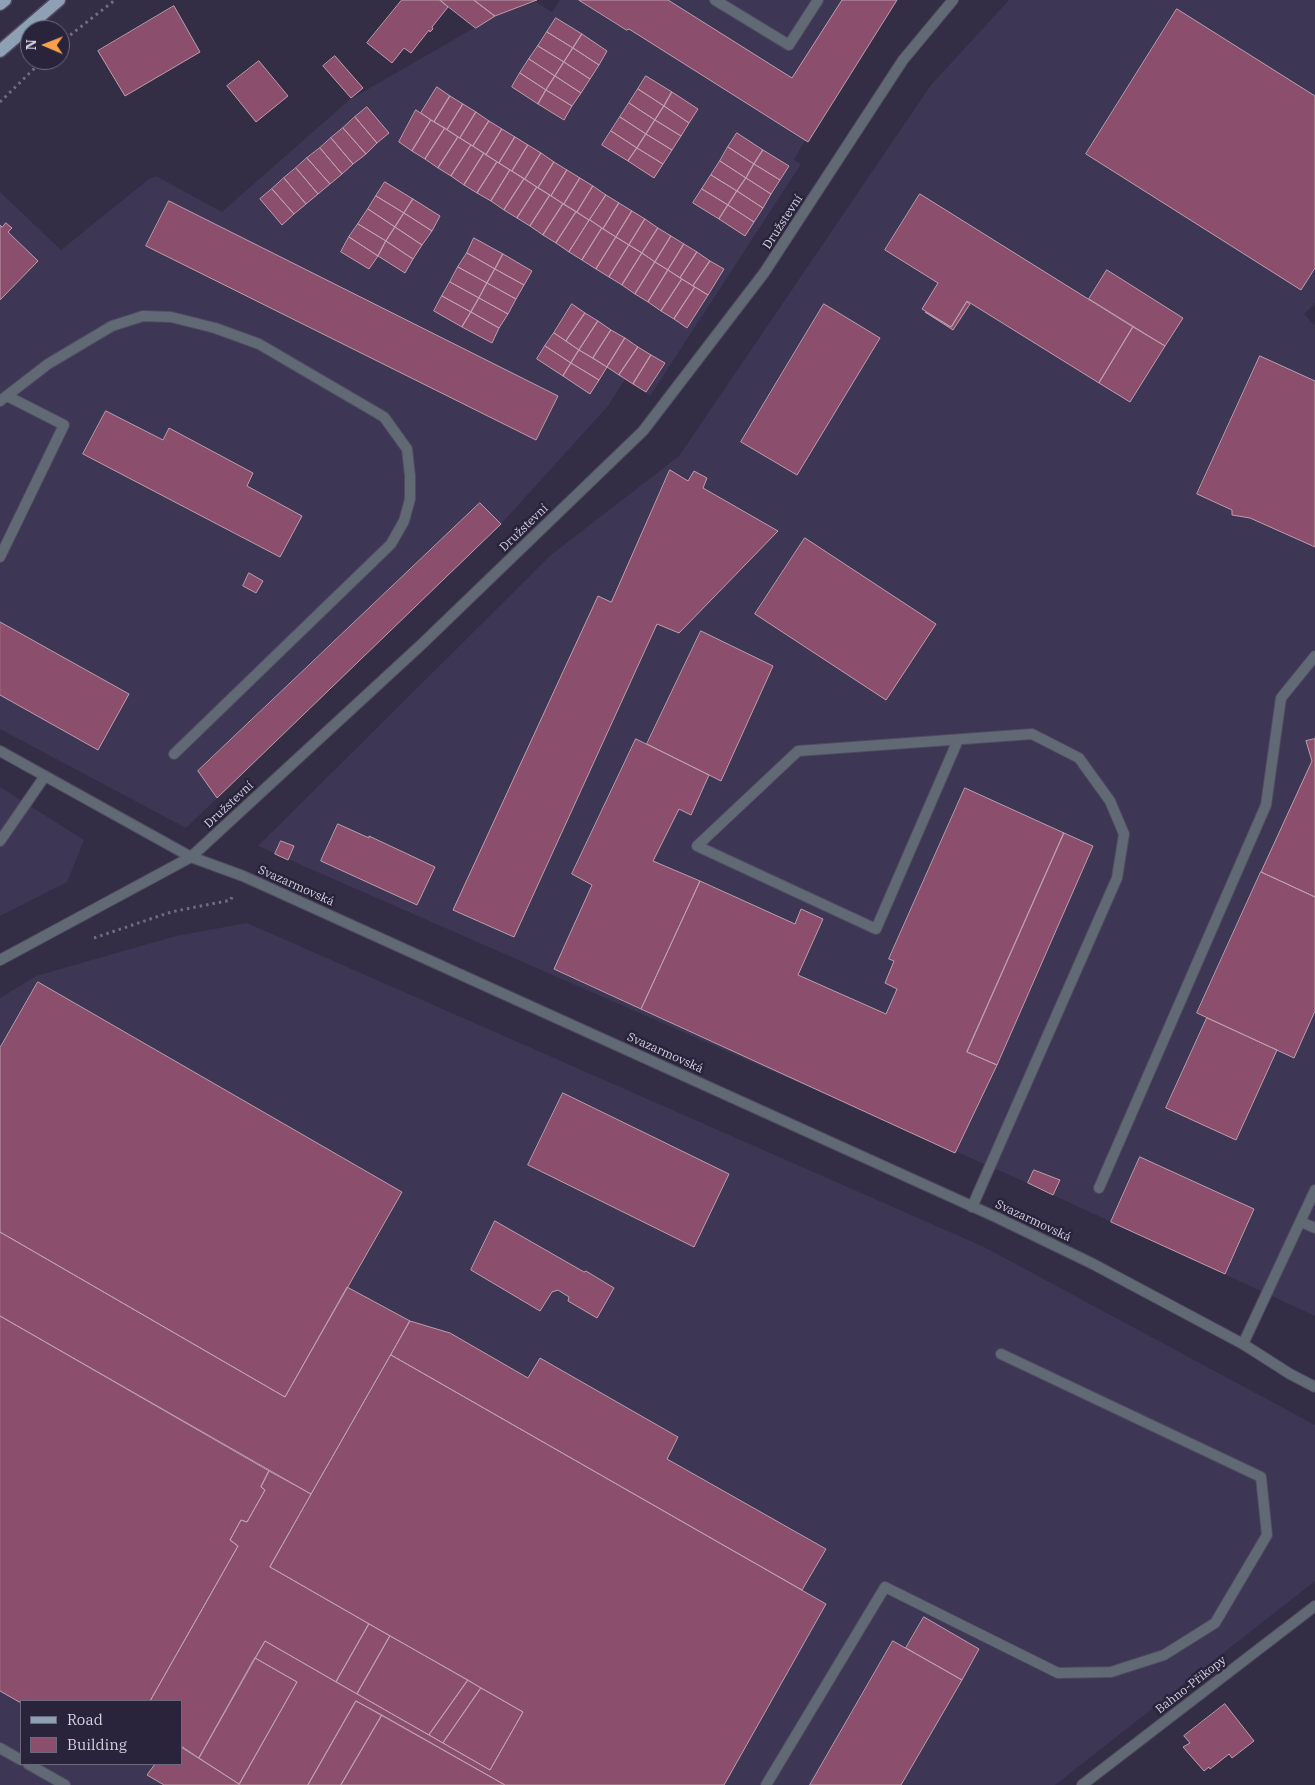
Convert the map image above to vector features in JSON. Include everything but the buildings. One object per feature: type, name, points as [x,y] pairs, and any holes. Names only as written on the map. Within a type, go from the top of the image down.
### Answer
[{"type":"main road","points":[[0,4],[5,0]]},
{"type":"main road","points":[[0,51],[59,0]]},
{"type":"street","points":[[715,0],[789,45],[818,0]]},
{"type":"street","name":"Družstevní","points":[[0,960],[191,857],[422,644],[643,431],[764,273],[903,60],[953,0]]},
{"type":"street","points":[[0,557],[64,425],[3,399],[48,364],[112,326],[143,316],[171,317],[216,328],[258,344],[384,417],[407,449],[410,499],[404,521],[391,544],[174,754]]},
{"type":"street","points":[[1099,1188],[1266,805],[1281,698],[1315,656]]},
{"type":"street","points":[[958,740],[876,928],[697,846],[798,751],[1032,734],[1079,758],[1110,801],[1124,834],[1117,878],[972,1207]]},
{"type":"street","name":"Svazarmovská","points":[[0,751],[191,857],[243,876],[998,1218],[1093,1264],[1243,1344],[1290,1374],[1315,1387]]},
{"type":"street","points":[[0,841],[45,776]]},
{"type":"street","points":[[1243,1344],[1315,1190]]},
{"type":"street","points":[[1301,1222],[1315,1228]]},
{"type":"street","points":[[766,1785],[885,1587],[1058,1673],[1111,1672],[1164,1655],[1215,1623],[1268,1535],[1261,1477],[1001,1354]]},
{"type":"street","name":"Bahno-Příkopy","points":[[1082,1785],[1315,1606]]},
{"type":"street","points":[[0,1748],[20,1759]]},
{"type":"street","points":[[30,1765],[65,1785]]},
{"type":"path","points":[[70,35],[115,0]]},
{"type":"path","points":[[0,102],[33,70]]},
{"type":"path","points":[[90,939],[171,912],[231,900],[243,876]]},
{"type":"shaded area","points":[[560,0],[897,0],[808,142],[805,140],[794,160],[801,164],[650,396],[625,379],[608,406],[501,524],[186,828],[0,729],[0,192],[61,250],[149,179],[156,176],[222,212],[349,100],[495,16],[536,2],[552,12]]},
{"type":"shaded area","points":[[1009,0],[1315,0],[1315,303],[1304,314],[1315,326],[1315,1316],[1014,1177],[258,846],[551,555],[679,456],[931,85]]},
{"type":"shaded area","points":[[0,787],[84,840],[67,882],[0,916]]},
{"type":"shaded area","points":[[247,923],[984,1247],[1315,1425],[1315,1581],[1055,1785],[0,1785],[0,998],[36,976],[176,936]]}]
